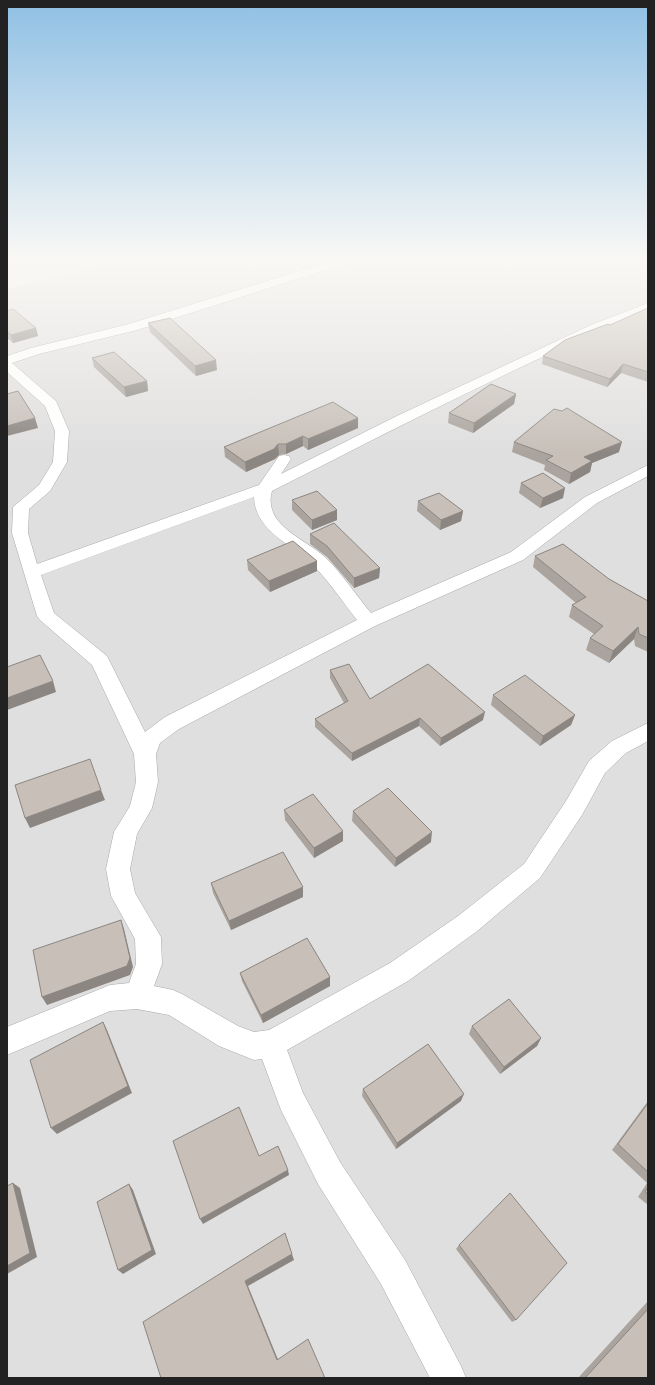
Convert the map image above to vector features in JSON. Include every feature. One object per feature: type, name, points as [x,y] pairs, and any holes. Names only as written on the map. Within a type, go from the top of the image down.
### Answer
[{"type":"street","points":[[7,360],[35,351],[141,325]]},
{"type":"street","points":[[31,572],[266,488],[404,418],[603,325]]},
{"type":"street","points":[[7,365],[51,404],[62,431],[60,462],[45,488],[21,507],[20,532],[31,572],[46,616],[100,661],[145,754],[147,782],[141,808],[126,832],[118,869],[123,896],[148,937],[149,964],[137,996]]},
{"type":"street","points":[[284,459],[266,488],[262,498],[264,514],[275,527],[320,562],[368,622]]},
{"type":"street","points":[[145,754],[152,738],[172,724],[368,622],[517,556],[591,500],[648,470]]},
{"type":"street","points":[[7,1041],[110,998],[137,996],[172,1003],[228,1036],[254,1046],[271,1044],[399,972],[467,924],[526,876],[532,871],[574,808],[597,767],[619,746],[648,731]]},
{"type":"street","points":[[271,1044],[291,1100],[329,1173],[393,1272],[448,1378]]},
{"type":"shaded area","points":[[7,325],[648,325],[648,1378],[7,1378]]},
{"type":"building","points":[[7,325],[32,325],[36,328],[11,335],[7,331]]},
{"type":"building","points":[[150,325],[177,325],[216,360],[195,366]]},
{"type":"building","points":[[606,325],[648,325],[648,372],[623,364],[610,379],[543,356],[565,340]]},
{"type":"building","points":[[114,352],[147,381],[124,387],[92,358]]},
{"type":"building","points":[[491,384],[516,394],[474,423],[449,413]]},
{"type":"building","points":[[18,391],[35,418],[7,426],[7,394]]},
{"type":"building","points":[[333,402],[358,418],[308,439],[303,436],[286,444],[278,444],[274,449],[245,462],[224,447]]},
{"type":"building","points":[[567,408],[622,442],[584,457],[592,461],[571,473],[546,460],[553,456],[514,442],[554,409],[562,411]]},
{"type":"building","points":[[543,473],[565,488],[543,498],[521,483]]},
{"type":"building","points":[[317,491],[337,510],[312,520],[292,500]]},
{"type":"building","points":[[439,493],[463,511],[441,520],[418,501]]},
{"type":"building","points":[[334,523],[380,568],[354,578],[327,546],[310,534]]},
{"type":"building","points":[[293,541],[317,561],[269,581],[247,560]]},
{"type":"building","points":[[563,544],[609,579],[648,601],[648,638],[639,634],[638,627],[613,651],[590,638],[603,626],[572,605],[586,597],[535,556]]},
{"type":"building","points":[[40,655],[53,681],[7,698],[7,667]]},
{"type":"building","points":[[349,664],[370,699],[428,664],[485,712],[441,738],[420,718],[352,753],[315,719],[348,701],[330,670]]},
{"type":"building","points":[[525,675],[575,715],[543,736],[493,695]]},
{"type":"building","points":[[90,759],[101,790],[25,818],[15,785]]},
{"type":"building","points":[[388,788],[432,832],[396,858],[353,811]]},
{"type":"building","points":[[313,794],[343,831],[314,848],[284,810]]},
{"type":"building","points":[[283,852],[303,887],[229,921],[211,883]]},
{"type":"building","points":[[121,920],[130,958],[127,966],[42,997],[33,950]]},
{"type":"building","points":[[307,938],[330,977],[261,1015],[240,973]]},
{"type":"building","points":[[509,999],[541,1038],[504,1067],[472,1026]]},
{"type":"building","points":[[103,1022],[128,1086],[51,1128],[30,1060]]},
{"type":"building","points":[[428,1044],[464,1094],[397,1143],[363,1089]]},
{"type":"building","points":[[648,1103],[648,1172],[618,1144]]},
{"type":"building","points":[[239,1107],[259,1156],[278,1146],[288,1170],[200,1219],[173,1141]]},
{"type":"building","points":[[13,1183],[30,1253],[7,1266],[7,1186]]},
{"type":"building","points":[[129,1184],[152,1250],[118,1270],[97,1202]]},
{"type":"building","points":[[648,1187],[648,1194],[645,1192]]},
{"type":"building","points":[[510,1193],[567,1263],[516,1320],[459,1245]]},
{"type":"building","points":[[285,1233],[292,1254],[245,1281],[277,1360],[308,1339],[325,1378],[161,1378],[143,1322]]},
{"type":"building","points":[[648,1309],[648,1378],[585,1378]]}]
